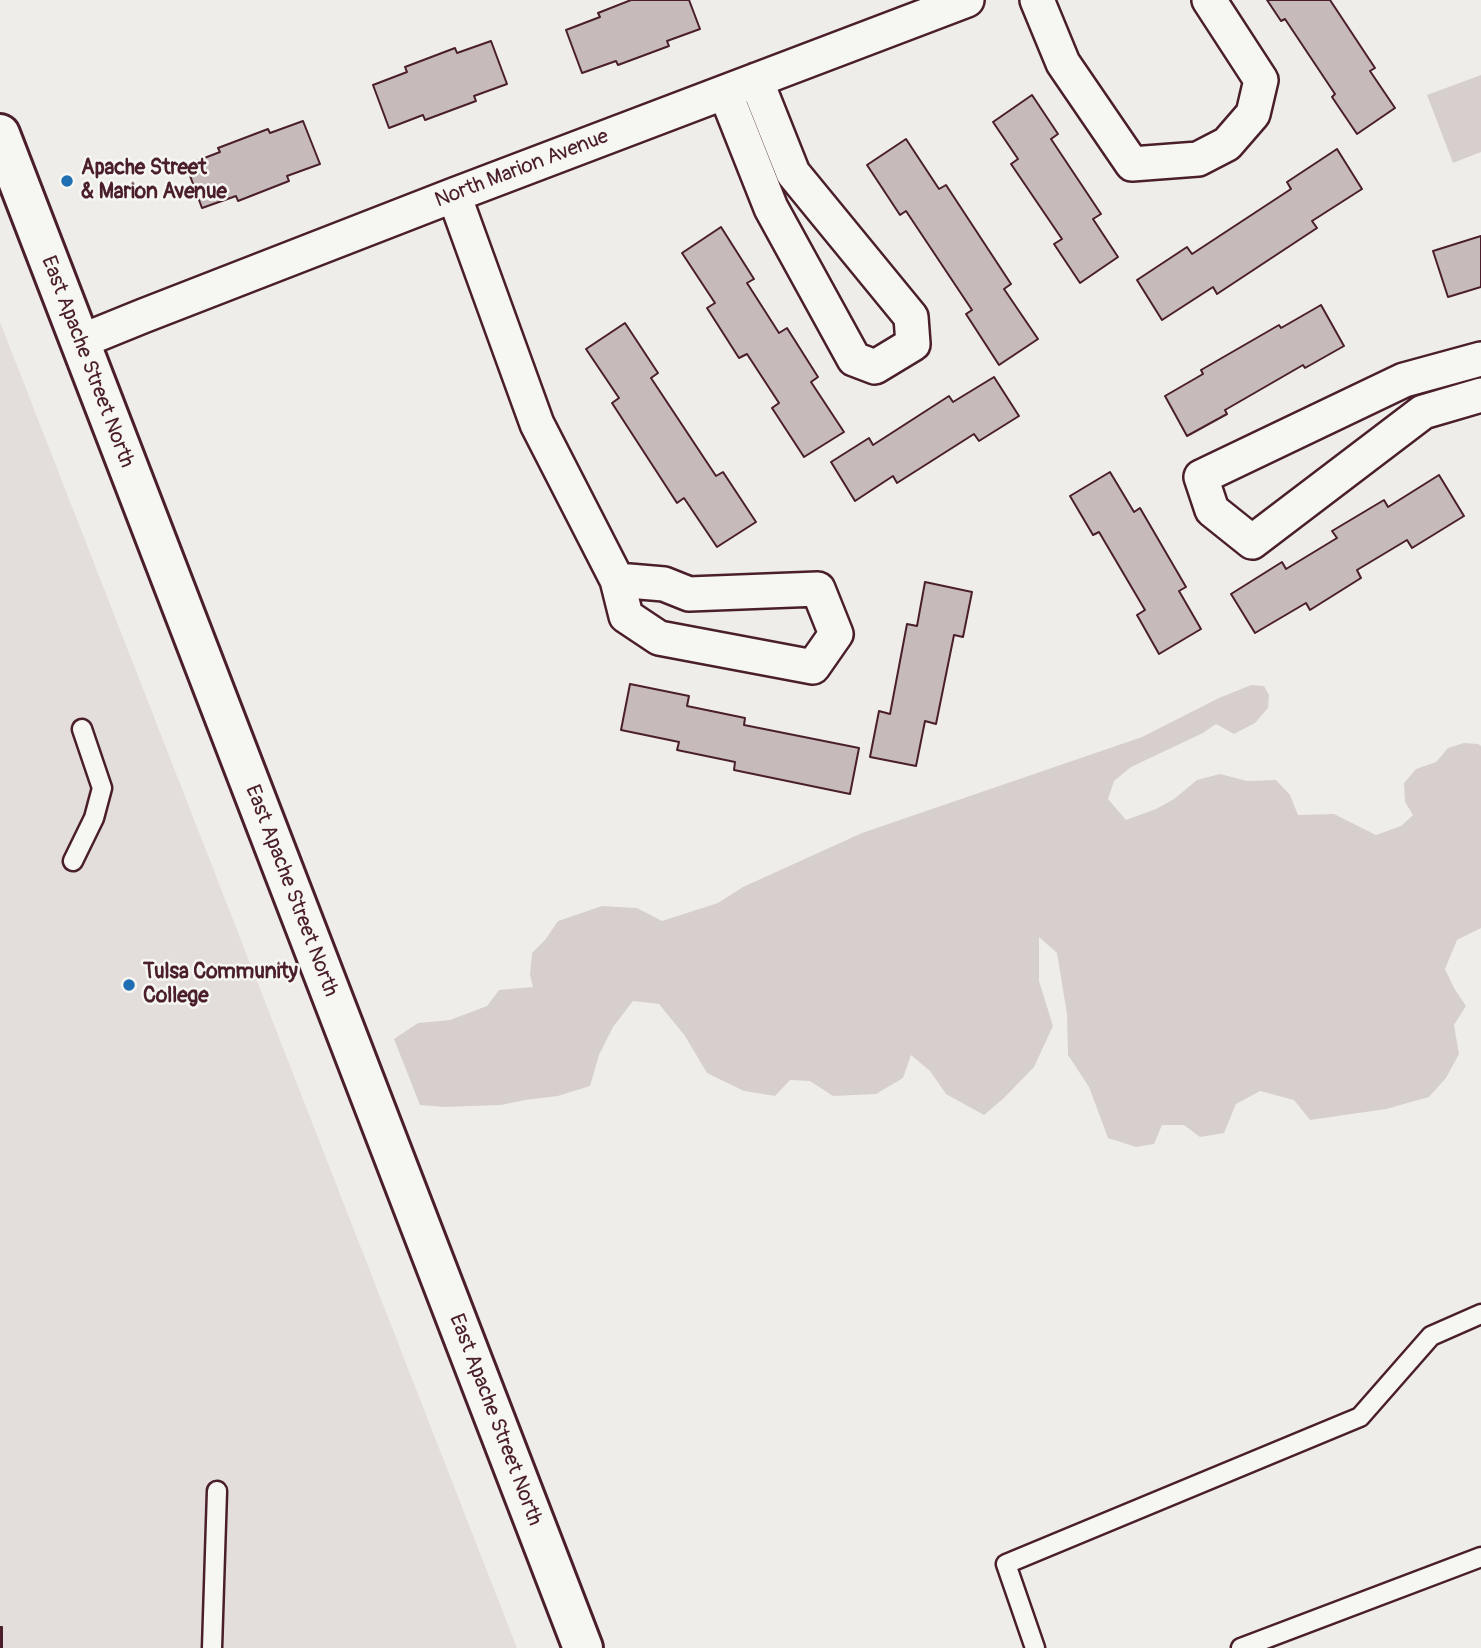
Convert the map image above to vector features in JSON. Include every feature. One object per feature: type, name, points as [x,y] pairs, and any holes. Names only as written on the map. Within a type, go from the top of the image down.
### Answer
[{"type":"main road","name":"East Apache Street North","points":[[0,134],[8,177],[79,342],[583,1648]]},
{"type":"street","name":"North Marion Avenue","points":[[79,342],[454,195],[967,0]]},
{"type":"street","points":[[1037,0],[1063,63],[1132,164],[1198,159],[1227,144],[1253,114],[1261,80],[1209,0]]},
{"type":"street","points":[[725,92],[771,208],[854,359],[875,367],[913,344],[911,317],[793,173],[756,80]]},
{"type":"street","points":[[454,195],[537,424],[617,579],[626,616],[659,638],[813,667],[836,634],[818,589],[689,594],[664,584],[617,579]]},
{"type":"street","points":[[1481,359],[1404,380],[1201,477],[1212,510],[1252,542],[1423,412],[1481,395]]},
{"type":"lane","points":[[73,861],[94,818],[102,788],[82,729]]},
{"type":"lane","points":[[1035,1648],[1006,1564],[1360,1417],[1431,1336],[1481,1314]]},
{"type":"lane","points":[[212,1648],[217,1491]]},
{"type":"lane","points":[[1248,1647],[1481,1557]]},
{"type":"shaded area","points":[[1481,75],[1481,152],[1453,163],[1427,95]]},
{"type":"shaded area","name":"Tulsa Community College","points":[[0,322],[517,1648],[0,1648]]},
{"type":"shaded area","points":[[1251,685],[1264,686],[1269,695],[1268,708],[1255,723],[1234,734],[1216,724],[1203,733],[1131,767],[1114,781],[1108,799],[1126,820],[1174,799],[1197,780],[1220,774],[1247,781],[1276,780],[1290,795],[1298,815],[1334,814],[1376,835],[1401,826],[1413,815],[1405,802],[1404,783],[1416,769],[1436,762],[1448,748],[1464,743],[1481,746],[1481,928],[1457,940],[1445,969],[1466,1006],[1454,1025],[1459,1054],[1446,1078],[1429,1097],[1386,1109],[1310,1120],[1294,1100],[1260,1091],[1236,1104],[1224,1133],[1200,1137],[1184,1125],[1162,1125],[1154,1144],[1136,1147],[1108,1138],[1089,1087],[1068,1055],[1067,1014],[1057,953],[1039,937],[1039,981],[1053,1026],[1034,1067],[984,1115],[946,1094],[930,1071],[911,1055],[903,1078],[876,1094],[833,1096],[810,1081],[790,1080],[775,1096],[744,1091],[707,1073],[685,1036],[659,1004],[633,1001],[613,1027],[599,1055],[590,1086],[558,1096],[501,1105],[420,1105],[394,1039],[418,1023],[450,1020],[487,1006],[499,990],[533,987],[530,975],[532,953],[558,921],[602,906],[637,908],[662,921],[718,903],[743,887],[862,833],[1142,737]]},
{"type":"building","points":[[631,0],[689,0],[700,29],[667,41],[669,46],[618,65],[616,61],[582,73],[566,30],[600,17],[598,13]]},
{"type":"building","points":[[1267,0],[1330,0],[1375,68],[1370,71],[1395,108],[1357,134],[1332,97],[1335,94],[1285,19],[1281,21]]},
{"type":"building","points":[[491,41],[507,84],[474,96],[476,101],[425,120],[423,115],[389,128],[373,85],[407,72],[405,67],[455,48],[457,53]]},
{"type":"building","points":[[1032,95],[1058,134],[1051,139],[1101,214],[1093,219],[1118,257],[1080,283],[1054,244],[1062,239],[1011,164],[1018,159],[993,122]]},
{"type":"building","points":[[303,121],[320,164],[287,176],[289,181],[238,201],[236,196],[202,208],[186,165],[220,152],[218,148],[268,129],[270,133]]},
{"type":"building","points":[[906,139],[939,189],[946,185],[1011,284],[1004,289],[1038,339],[999,365],[966,314],[972,310],[906,211],[900,215],[867,165]]},
{"type":"building","points":[[1337,149],[1362,189],[1312,221],[1317,228],[1217,294],[1213,287],[1162,320],[1137,280],[1187,247],[1192,254],[1291,189],[1287,182]]},
{"type":"building","points":[[721,227],[754,279],[747,283],[779,333],[787,328],[818,377],[811,382],[844,432],[804,457],[772,408],[779,403],[747,354],[739,358],[707,308],[715,303],[682,253]]},
{"type":"building","points":[[1481,236],[1481,287],[1448,297],[1433,251]]},
{"type":"building","points":[[1321,305],[1344,346],[1305,368],[1303,365],[1225,410],[1227,414],[1187,436],[1165,396],[1203,374],[1201,370],[1279,325],[1281,328]]},
{"type":"building","points":[[625,323],[658,373],[651,378],[716,476],[723,472],[756,522],[717,547],[684,498],[677,503],[612,403],[619,398],[586,349]]},
{"type":"building","points":[[994,377],[1019,416],[979,441],[974,434],[897,483],[893,476],[855,501],[831,462],[869,438],[873,445],[949,396],[953,402]]},
{"type":"building","points":[[1110,472],[1134,512],[1140,508],[1186,587],[1179,591],[1201,629],[1159,654],[1137,615],[1145,610],[1099,532],[1093,535],[1070,496]]},
{"type":"building","points":[[1439,475],[1464,516],[1412,548],[1407,540],[1357,570],[1361,578],[1310,610],[1306,603],[1255,633],[1231,594],[1282,562],[1286,569],[1337,538],[1332,531],[1384,500],[1388,507]]},
{"type":"building","points":[[925,582],[972,592],[963,637],[954,635],[936,724],[925,721],[916,766],[870,757],[879,711],[890,714],[907,624],[917,626]]},
{"type":"building","points":[[630,684],[689,696],[687,706],[745,718],[744,725],[859,748],[850,794],[734,770],[735,762],[677,750],[679,742],[621,730]]},
{"type":"building","points":[[2,1627],[2,1648],[0,1648]]},
{"type":"place","name":"Apache Street & Marion Avenue","points":[[67,181]]},
{"type":"place","name":"Tulsa Community College","points":[[129,985]]}]
